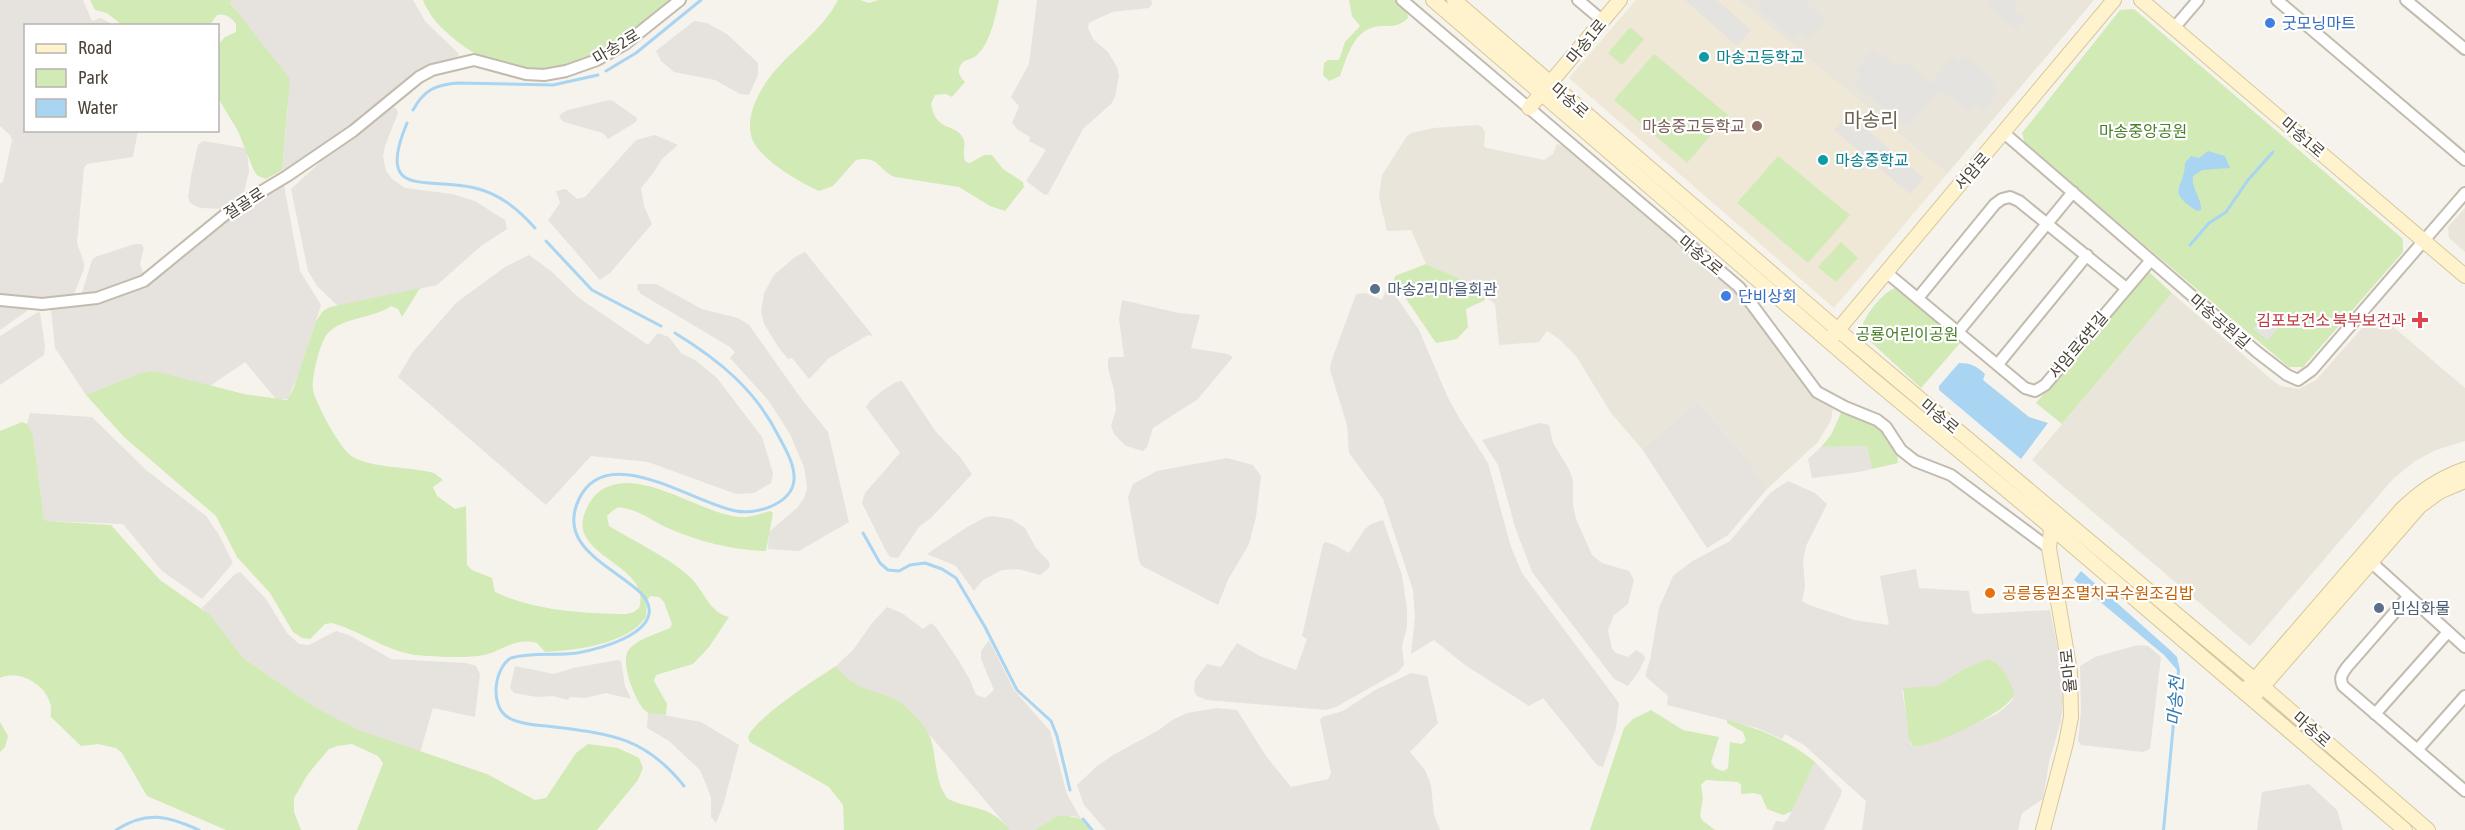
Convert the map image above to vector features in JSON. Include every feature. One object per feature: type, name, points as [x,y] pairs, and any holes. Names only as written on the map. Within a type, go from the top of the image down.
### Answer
[{"type":"street","name":"마송2로","points":[[474,60],[526,74],[544,75],[566,70],[597,60],[625,44],[680,0]]},
{"type":"street","name":"마송2로","points":[[1402,0],[1739,287],[1817,392],[1877,420],[1886,427],[1901,450],[1915,461],[1951,475],[2049,548]]},
{"type":"street","name":"마송로","points":[[1433,0],[1547,88],[1838,330],[2258,683],[2428,830]]},
{"type":"street","name":"마송로","points":[[1454,0],[1650,188],[2051,526],[2406,830]]},
{"type":"street","points":[[1578,0],[1603,21]]},
{"type":"street","name":"마송1로","points":[[1529,108],[1620,0]]},
{"type":"street","name":"서암로","points":[[1829,341],[2114,0]]},
{"type":"street","name":"마송1로","points":[[2141,0],[2465,276]]},
{"type":"street","points":[[2174,28],[2198,0]]},
{"type":"street","points":[[2277,0],[2465,160]]},
{"type":"street","points":[[2406,0],[2465,49]]},
{"type":"street","name":"절골로","points":[[0,300],[42,304],[86,300],[118,292],[144,281],[217,221],[353,131],[419,77],[451,64],[474,60]]},
{"type":"street","name":"마송공원길","points":[[2004,133],[2269,363],[2298,380],[2312,370],[2424,241]]},
{"type":"street","points":[[1958,332],[2073,192]]},
{"type":"street","points":[[2424,241],[2465,193]]},
{"type":"street","points":[[1918,298],[2002,199],[2010,197],[2048,222],[2126,288]]},
{"type":"street","points":[[1998,364],[2087,255]]},
{"type":"street","name":"서암로6번길","points":[[1886,272],[2025,388],[2035,391],[2040,389],[2151,260]]},
{"type":"street","points":[[2258,683],[2401,510],[2436,480],[2465,469]]},
{"type":"street","points":[[2248,694],[2420,506],[2439,492],[2465,481]]},
{"type":"street","name":"율마로","points":[[2043,830],[2068,736],[2071,701],[2070,672],[2049,548],[2052,511]]},
{"type":"street","points":[[2371,562],[2465,647]]},
{"type":"street","points":[[2408,597],[2341,674],[2340,681],[2375,714],[2463,784]]},
{"type":"street","points":[[2375,714],[2448,632]]},
{"type":"street","points":[[2418,749],[2465,696]]},
{"type":"shaded area","points":[[0,0],[83,0],[92,21],[101,18],[112,24],[24,24],[24,132],[138,132],[133,157],[87,164],[84,168],[77,243],[84,269],[72,299],[54,300],[0,295],[0,183],[3,182],[12,140],[0,126]]},
{"type":"shaded area","points":[[232,0],[413,0],[425,21],[459,56],[433,65],[363,119],[294,166],[282,170],[288,106],[230,2]]},
{"type":"shaded area","points":[[1037,0],[1151,0],[1152,4],[1149,8],[1112,12],[1089,23],[1088,28],[1093,39],[1108,52],[1117,67],[1119,76],[1115,97],[1111,104],[1083,129],[1048,194],[1045,195],[1026,181],[1046,150],[1029,141],[1030,137],[1018,130],[1012,123],[1019,106],[1011,97],[1029,64]]},
{"type":"shaded area","name":"마송중고등학교","points":[[1636,0],[1738,0],[1947,174],[1834,308],[1569,78]]},
{"type":"shaded area","points":[[1685,0],[1717,0],[1751,30],[1737,46]]},
{"type":"shaded area","points":[[1738,0],[2094,0],[1947,174]]},
{"type":"shaded area","points":[[1759,0],[1804,0],[1825,20],[1809,39],[1801,32],[1794,40],[1757,9],[1762,3]]},
{"type":"shaded area","points":[[1990,0],[2019,0],[2013,9],[2025,19],[2016,29],[1987,4]]},
{"type":"shaded area","points":[[694,21],[707,23],[727,34],[758,63],[758,75],[749,95],[740,94],[715,80],[674,72],[661,61],[656,51]]},
{"type":"shaded area","points":[[1872,50],[1881,57],[1883,55],[1898,67],[1903,60],[1931,83],[1952,57],[1959,62],[1964,55],[1996,81],[1991,86],[1998,92],[1984,110],[1976,104],[1969,112],[1940,89],[1908,128],[1854,85],[1861,76],[1855,71]]},
{"type":"shaded area","points":[[609,100],[637,118],[636,122],[608,139],[603,133],[564,122],[559,117],[568,110]]},
{"type":"shaded area","points":[[390,107],[396,108],[398,113],[383,156],[386,171],[392,179],[405,188],[452,194],[475,201],[505,220],[507,229],[481,246],[437,285],[338,306],[317,286],[308,271],[291,189],[340,144]]},
{"type":"shaded area","points":[[1848,114],[1924,178],[1910,194],[1834,130]]},
{"type":"shaded area","points":[[1477,125],[1485,132],[1484,146],[1487,148],[1544,160],[1553,154],[1557,144],[1563,146],[1733,289],[1807,388],[1833,409],[1831,420],[1818,442],[1767,489],[1749,461],[1698,402],[1642,449],[1611,413],[1576,356],[1559,339],[1547,331],[1539,342],[1499,345],[1495,304],[1461,279],[1426,264],[1411,230],[1387,231],[1379,197],[1382,175],[1407,136],[1433,128]]},
{"type":"shaded area","points":[[655,135],[678,145],[662,159],[641,188],[644,206],[652,224],[610,273],[600,280],[548,220],[560,203],[556,191],[566,189],[577,199],[585,197],[636,140]]},
{"type":"shaded area","points":[[203,141],[247,150],[249,172],[244,192],[239,199],[225,209],[200,208],[190,203],[188,197],[198,145]]},
{"type":"shaded area","points":[[284,185],[300,271],[321,305],[288,399],[276,399],[245,362],[210,386],[137,374],[86,395],[55,348],[51,309],[110,299],[142,286],[231,215]]},
{"type":"shaded area","points":[[2465,208],[2465,252],[2449,238],[2448,227]]},
{"type":"shaded area","points":[[141,244],[144,248],[140,264],[144,275],[112,290],[81,296],[92,260],[95,257]]},
{"type":"shaded area","points":[[805,252],[873,336],[868,335],[829,358],[809,379],[792,358],[788,359],[779,348],[764,324],[761,312],[764,293],[774,275],[795,257]]},
{"type":"shaded area","points":[[529,255],[551,271],[579,298],[648,345],[658,333],[669,337],[681,353],[695,360],[717,378],[762,437],[773,473],[771,483],[754,493],[736,494],[648,462],[591,456],[546,505],[398,377],[413,352],[457,302],[505,267]]},
{"type":"shaded area","points":[[638,284],[656,284],[702,309],[738,318],[749,325],[828,432],[849,522],[799,551],[768,549],[769,532],[798,507],[807,488],[804,467],[790,434],[768,400],[730,358],[735,352],[730,347],[641,294],[637,289]]},
{"type":"shaded area","points":[[1390,288],[1419,330],[1448,398],[1488,463],[1511,547],[1522,573],[1619,703],[1616,728],[1603,767],[1597,765],[1543,698],[1529,706],[1465,665],[1434,640],[1411,654],[1415,618],[1413,590],[1383,499],[1349,453],[1347,425],[1330,370],[1356,294],[1365,293],[1382,300],[1386,290]]},
{"type":"shaded area","points":[[2172,293],[2281,386],[2299,389],[2316,380],[2376,312],[2465,388],[2465,441],[2436,450],[2415,461],[2393,479],[2250,646],[2032,460]]},
{"type":"shaded area","points":[[1122,300],[1179,313],[1200,315],[1191,348],[1228,354],[1233,357],[1198,399],[1153,428],[1147,447],[1143,451],[1126,446],[1114,434],[1111,426],[1116,410],[1108,359],[1124,357],[1119,319]]},
{"type":"shaded area","points":[[0,304],[24,306],[27,311],[0,330]]},
{"type":"shaded area","points":[[38,312],[45,346],[44,355],[0,385],[0,336]]},
{"type":"shaded area","points":[[2264,316],[2278,328],[2268,340],[2253,329]]},
{"type":"shaded area","points":[[902,381],[936,432],[960,457],[972,474],[932,517],[919,527],[898,558],[890,557],[886,551],[862,503],[865,493],[900,453],[866,407],[882,391]]},
{"type":"shaded area","points":[[1698,402],[1749,461],[1767,489],[1728,535],[1707,548],[1642,449]]},
{"type":"shaded area","points":[[30,413],[92,417],[146,470],[206,516],[219,535],[233,563],[202,599],[162,571],[123,524],[47,521],[44,519],[33,435],[27,424]]},
{"type":"shaded area","points":[[1539,423],[1549,425],[1553,443],[1569,469],[1573,480],[1573,505],[1576,519],[1592,555],[1602,563],[1629,571],[1634,580],[1628,604],[1614,615],[1608,630],[1612,649],[1616,653],[1628,657],[1636,650],[1645,658],[1628,686],[1614,679],[1532,572],[1515,527],[1498,465],[1482,440]]},
{"type":"shaded area","points":[[1867,446],[1872,469],[1812,478],[1808,459],[1821,447]]},
{"type":"shaded area","points":[[1227,458],[1253,465],[1261,476],[1256,517],[1249,544],[1228,580],[1218,605],[1142,566],[1139,561],[1128,497],[1133,484],[1157,471]]},
{"type":"shaded area","points":[[1788,481],[1815,493],[1827,504],[1806,546],[1803,561],[1805,587],[1802,601],[1812,606],[1854,620],[1889,625],[1880,576],[1916,569],[1919,588],[1969,591],[1972,612],[1976,614],[2050,610],[2061,666],[2063,702],[2061,721],[2049,762],[2043,799],[2022,813],[2018,830],[1862,830],[1866,801],[1804,745],[1785,734],[1782,739],[1757,728],[1667,705],[1668,696],[1645,676],[1659,608],[1673,576],[1691,562],[1730,541],[1770,493]],"holes":[[[1987,659],[2013,699],[1997,714],[1964,729],[1917,747],[1911,745],[1902,690],[1937,686],[1964,669]]]},
{"type":"shaded area","points":[[992,516],[1011,519],[1025,528],[1036,548],[1050,563],[1049,568],[1040,575],[1018,569],[1002,570],[983,580],[974,591],[956,566],[927,554],[967,527]]},
{"type":"shaded area","points":[[1383,520],[1402,575],[1407,609],[1407,627],[1402,646],[1404,665],[1398,672],[1336,707],[1326,710],[1207,700],[1197,696],[1194,690],[1195,680],[1207,664],[1221,667],[1237,643],[1260,656],[1296,670],[1307,639],[1302,636],[1323,544],[1325,542],[1335,545],[1349,553],[1365,529]]},
{"type":"shaded area","points":[[240,572],[266,599],[287,633],[299,644],[309,645],[336,631],[349,635],[391,659],[466,663],[476,666],[480,674],[475,717],[433,708],[420,753],[361,731],[313,706],[243,658],[202,608],[235,574]]},
{"type":"shaded area","points":[[887,607],[902,613],[923,629],[931,623],[936,627],[959,661],[976,695],[985,698],[994,690],[981,659],[981,651],[989,640],[1014,690],[1050,731],[1067,794],[1081,819],[1073,816],[1055,817],[1035,830],[1010,830],[906,707],[892,699],[864,689],[844,677],[836,666],[853,650]]},
{"type":"shaded area","points":[[2137,645],[2148,646],[2161,657],[2150,749],[2143,752],[2081,745],[2078,741],[2081,712],[2080,666],[2095,657]]},
{"type":"shaded area","points":[[621,661],[625,686],[631,699],[606,693],[585,698],[570,697],[568,700],[553,696],[537,697],[514,693],[510,688],[515,666],[554,674],[573,668]]},
{"type":"shaded area","points":[[1411,673],[1427,676],[1438,723],[1410,752],[1425,770],[1431,785],[1434,815],[1440,830],[1106,830],[1084,805],[1077,785],[1096,767],[1172,720],[1187,713],[1217,708],[1237,710],[1266,756],[1291,787],[1328,779],[1331,773],[1320,720],[1322,717],[1343,711],[1375,690]]},
{"type":"shaded area","points":[[648,712],[701,722],[739,745],[723,806],[716,823],[711,817],[711,797],[700,770],[669,741],[647,728]]},
{"type":"shaded area","points":[[1815,762],[1842,790],[1824,830],[1772,830],[1776,821],[1784,822],[1788,819]]},
{"type":"shaded area","points":[[2309,784],[2337,810],[2343,830],[2257,830],[2262,792]]},
{"type":"green space","points":[[90,0],[232,0],[230,3],[290,79],[282,170],[266,179],[258,176],[238,131],[219,100],[219,44],[225,37],[236,32],[236,24],[232,20],[225,15],[217,15],[211,24],[121,24],[107,13],[95,10]]},
{"type":"green space","points":[[423,0],[673,0],[615,44],[596,55],[554,68],[530,68],[493,60],[467,48],[439,25]]},
{"type":"green space","points":[[838,0],[860,0],[869,3],[878,0],[999,0],[985,45],[976,56],[963,62],[960,66],[960,74],[965,82],[952,97],[946,94],[935,95],[931,104],[941,124],[960,133],[963,138],[966,162],[970,163],[984,155],[992,155],[1003,169],[1023,182],[1024,187],[1005,211],[990,206],[959,187],[895,177],[874,162],[864,159],[856,160],[833,186],[819,191],[782,170],[758,149],[750,131],[750,121],[761,90],[780,65],[819,27]]},
{"type":"green space","points":[[1349,0],[1395,0],[1407,12],[1408,18],[1398,25],[1375,27],[1360,35],[1350,50],[1340,76],[1329,81],[1323,75],[1324,63],[1328,60],[1339,60],[1345,42],[1360,26],[1352,16]]},
{"type":"green space","name":"마송중앙공원","points":[[2134,9],[2403,239],[2403,252],[2303,367],[2289,367],[2025,144],[2022,133],[2120,10]]},
{"type":"green space","points":[[1630,27],[1644,39],[1622,65],[1608,53]]},
{"type":"green space","points":[[1654,54],[1728,115],[1687,163],[1614,100]]},
{"type":"green space","points":[[1778,156],[1850,215],[1808,263],[1737,203]]},
{"type":"green space","points":[[1841,242],[1858,258],[1836,282],[1818,267]]},
{"type":"green space","points":[[1426,264],[1461,279],[1485,296],[1485,300],[1466,309],[1468,327],[1457,339],[1436,343],[1394,281],[1395,276]]},
{"type":"green space","points":[[2148,271],[2172,293],[2062,424],[2036,403]]},
{"type":"green space","points":[[420,288],[402,317],[398,309],[391,306],[342,323],[328,333],[317,360],[313,390],[330,426],[342,446],[353,457],[370,463],[434,473],[443,480],[433,487],[437,496],[455,509],[466,506],[467,565],[472,570],[492,578],[495,592],[543,607],[576,612],[626,614],[639,608],[640,593],[634,580],[597,550],[587,539],[583,526],[590,503],[597,493],[607,487],[622,483],[638,484],[673,494],[724,514],[739,517],[770,511],[773,513],[766,551],[729,547],[693,538],[629,509],[614,509],[607,516],[609,526],[682,571],[696,583],[716,611],[729,617],[709,647],[693,664],[656,675],[654,681],[667,704],[666,715],[649,713],[643,708],[630,683],[626,664],[626,656],[632,647],[641,640],[670,628],[672,624],[664,602],[659,597],[650,596],[647,600],[646,617],[626,634],[614,640],[571,650],[545,652],[537,643],[522,642],[478,656],[414,655],[390,648],[332,623],[325,624],[310,639],[302,638],[293,632],[270,593],[237,557],[216,516],[124,437],[86,395],[137,374],[154,371],[244,394],[287,400],[293,390],[316,321],[323,311],[330,307]]},
{"type":"green space","name":"공룡어린이공원","points":[[1896,288],[1961,342],[1921,388],[1861,333],[1864,321],[1874,306],[1885,294]]},
{"type":"green space","points":[[1844,412],[1877,424],[1897,453],[1898,463],[1872,469],[1867,446],[1821,447],[1831,435],[1841,413]]},
{"type":"green space","points":[[22,422],[27,424],[33,435],[44,519],[111,525],[160,580],[210,615],[243,658],[313,706],[361,731],[487,774],[535,800],[546,798],[576,753],[588,744],[618,748],[639,758],[643,768],[638,780],[597,830],[357,830],[383,763],[378,756],[352,744],[329,749],[308,774],[294,798],[294,812],[301,830],[226,830],[147,796],[122,753],[116,748],[98,744],[81,746],[51,717],[51,705],[37,684],[15,675],[0,678],[0,431]]},
{"type":"green space","points":[[1987,659],[1997,664],[2008,678],[2014,694],[2009,702],[1985,719],[1952,735],[1913,747],[1909,738],[1903,688],[1937,686],[1964,669]]},
{"type":"green space","points":[[836,666],[859,686],[900,702],[923,725],[932,742],[939,781],[948,799],[988,812],[1010,830],[844,830],[843,805],[829,787],[750,742],[748,737],[762,720],[787,699]]},
{"type":"green space","points":[[1651,710],[1683,730],[1719,737],[1711,762],[1719,770],[1724,771],[1728,768],[1730,742],[1742,744],[1746,740],[1743,732],[1727,723],[1727,720],[1774,736],[1805,754],[1815,762],[1792,811],[1783,815],[1767,809],[1761,795],[1741,794],[1741,785],[1738,782],[1706,780],[1701,785],[1703,798],[1700,816],[1715,830],[1590,830],[1624,728],[1633,719]]},
{"type":"green space","points":[[0,722],[8,736],[5,747],[0,752]]},
{"type":"green space","points":[[1064,815],[1081,819],[1090,830],[1035,830],[1055,817]]},
{"type":"water","points":[[2208,151],[2225,156],[2230,168],[2202,170],[2193,176],[2201,206],[2201,210],[2197,211],[2181,198],[2179,189],[2185,163],[2191,156],[2199,158]]},
{"type":"water","points":[[1959,363],[1970,364],[1979,369],[1985,374],[1983,380],[2029,417],[2048,423],[2021,459],[1939,390],[1939,386]]},
{"type":"water","name":"마송천","points":[[2081,571],[2177,657],[2180,670],[2165,830],[2162,830],[2177,670],[2164,655],[2074,580]]},
{"type":"waterway","points":[[606,71],[636,53],[701,0]]},
{"type":"waterway","points":[[413,110],[426,93],[436,87],[449,84],[553,85],[598,75]]},
{"type":"waterway","points":[[407,123],[399,148],[397,164],[402,175],[425,183],[458,185],[493,194],[508,203],[535,228]]},
{"type":"waterway","points":[[2190,245],[2209,223],[2226,212],[2248,180],[2273,152]]},
{"type":"waterway","points":[[546,241],[592,290],[661,326]]},
{"type":"waterway","points":[[675,333],[721,365],[759,405],[770,420],[790,458],[794,474],[792,488],[787,496],[772,506],[744,512],[718,506],[652,480],[630,475],[609,475],[592,482],[579,499],[574,516],[575,530],[581,543],[591,554],[642,594],[649,607],[648,618],[630,636],[602,647],[577,653],[511,658],[501,670],[496,697],[503,713],[514,720],[593,732],[611,736],[641,748],[670,770],[684,786]]},
{"type":"waterway","points":[[863,533],[880,563],[888,570],[899,571],[910,565],[925,563],[942,569],[956,578],[985,627],[1017,690],[1051,721],[1057,736],[1070,790]]},
{"type":"waterway","points":[[116,830],[138,820],[157,817],[177,821],[199,830]]},
{"type":"waterway","points":[[1083,819],[1092,830]]},
{"type":"place","name":"굿모닝마트","points":[[2270,23]]},
{"type":"place","name":"마송고등학교","points":[[1704,57]]},
{"type":"place","name":"마송중고등학교","points":[[1757,126]]},
{"type":"place","name":"마송중학교","points":[[1823,160]]},
{"type":"place","name":"마송2리마을회관","points":[[1375,289]]},
{"type":"place","name":"단비상회","points":[[1726,296]]},
{"type":"place","name":"김포보건소 북부보건과","points":[[2420,320]]},
{"type":"place","name":"공릉동원조멸치국수원조김밥","points":[[1990,593]]},
{"type":"place","name":"민심화물","points":[[2379,608]]},
{"type":"district","name":"마송리","points":[[1871,119]]}]
